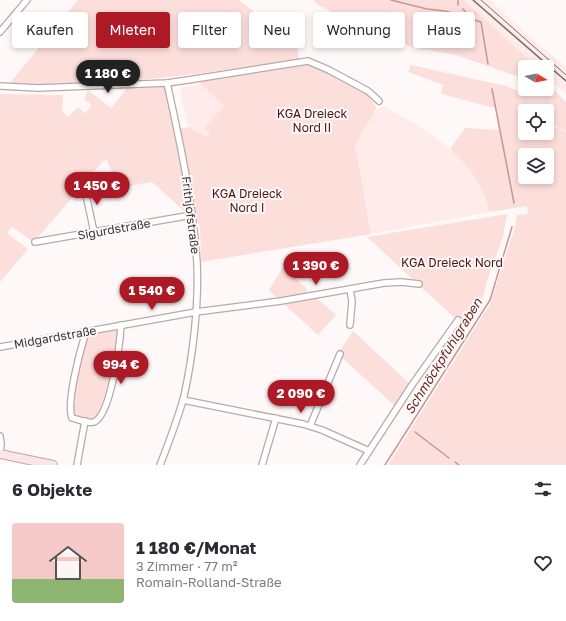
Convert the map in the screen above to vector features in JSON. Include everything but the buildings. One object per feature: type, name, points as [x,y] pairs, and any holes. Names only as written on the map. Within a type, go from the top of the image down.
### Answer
[{"type":"main road","points":[[0,454],[53,465]]},
{"type":"street","points":[[0,32],[27,0]]},
{"type":"street","points":[[0,86],[38,88],[167,82],[308,61],[329,70],[368,91],[379,101]]},
{"type":"street","name":"Frithjofstraße","points":[[160,465],[183,400],[188,373],[196,312],[197,264],[192,215],[167,82]]},
{"type":"street","points":[[86,195],[94,232]]},
{"type":"street","name":"Sigurdstraße","points":[[35,242],[192,215]]},
{"type":"street","name":"Midgardstraße","points":[[0,347],[196,312],[281,301],[384,283],[401,282],[419,284]]},
{"type":"street","points":[[350,289],[352,301],[350,325]]},
{"type":"street","points":[[360,465],[412,385],[458,320]]},
{"type":"street","points":[[85,332],[86,335],[76,369],[71,413],[72,418],[91,422],[95,421],[100,416],[107,400],[117,362],[121,325]]},
{"type":"street","points":[[310,426],[340,354]]},
{"type":"street","points":[[183,400],[310,426],[369,451]]},
{"type":"street","points":[[262,465],[276,418]]},
{"type":"street","points":[[77,465],[85,421]]},
{"type":"street","points":[[0,436],[0,454]]},
{"type":"shaded area","points":[[464,0],[490,0],[527,35],[566,67],[566,94],[554,83],[554,60],[529,60]]},
{"type":"shaded area","points":[[201,84],[224,106],[204,128],[210,134],[207,137],[189,127],[180,92],[183,87]]},
{"type":"shaded area","points":[[382,106],[416,124],[450,149],[470,170],[482,187],[489,212],[371,234],[355,145],[376,109],[380,109]]},
{"type":"green space","points":[[78,0],[238,0],[254,12],[249,12],[249,48],[297,48],[300,60],[118,82],[45,85],[9,84],[39,48],[88,48],[88,12],[68,12]]},
{"type":"green space","points":[[313,0],[464,0],[529,60],[518,60],[518,77],[456,55],[418,48],[475,48],[475,12],[413,12],[413,47],[405,44],[405,12],[332,12],[320,6]]},
{"type":"green space","points":[[297,64],[307,64],[328,72],[366,93],[376,107],[355,145],[371,234],[201,262],[200,226],[193,213],[185,212],[152,182],[118,188],[107,160],[103,161],[34,242],[12,227],[7,233],[28,249],[0,282],[0,94],[63,95],[62,111],[68,117],[78,107],[85,113],[92,105],[84,99],[88,90],[111,108],[128,87],[163,84],[166,87],[176,129],[189,127],[207,137],[210,134],[204,128],[224,106],[199,82]]},
{"type":"green space","points":[[411,65],[506,86],[518,91],[518,96],[554,96],[554,91],[566,102],[566,131],[554,125],[554,104],[518,104],[518,140],[554,140],[554,126],[566,132],[566,465],[388,465],[490,304],[515,227],[517,215],[528,214],[527,206],[489,212],[480,184],[464,163],[450,149],[465,128],[499,130],[495,108],[441,94],[443,85],[408,72]]},
{"type":"green space","name":"KGA Dreieck Nord","points":[[507,214],[503,237],[487,281],[483,297],[461,327],[456,319],[367,237]]},
{"type":"green space","points":[[283,267],[307,289],[307,293],[277,298],[269,290]]},
{"type":"green space","points":[[316,298],[336,315],[318,335],[283,303]]},
{"type":"green space","points":[[118,330],[116,353],[111,376],[95,420],[73,416],[77,373],[88,335]]},
{"type":"green space","points":[[353,331],[409,383],[395,406],[338,354]]},
{"type":"waterway","points":[[391,0],[427,9],[445,11],[481,22],[488,64]]},
{"type":"waterway","points":[[458,0],[458,5]]},
{"type":"waterway","name":"Schmöckpfuhlgraben","points":[[492,89],[514,203]]},
{"type":"waterway","name":"Schmöckpfuhlgraben","points":[[385,465],[490,300],[512,227]]},
{"type":"waterway","points":[[415,432],[449,458]]},
{"type":"waterway","points":[[455,462],[459,465]]},
{"type":"tram line","points":[[481,0],[566,75]]},
{"type":"railway","points":[[473,0],[566,81]]},
{"type":"park label","name":"KGA Dreieck Nord II","points":[[312,120]]},
{"type":"park label","name":"KGA Dreieck Nord I","points":[[247,200]]}]
